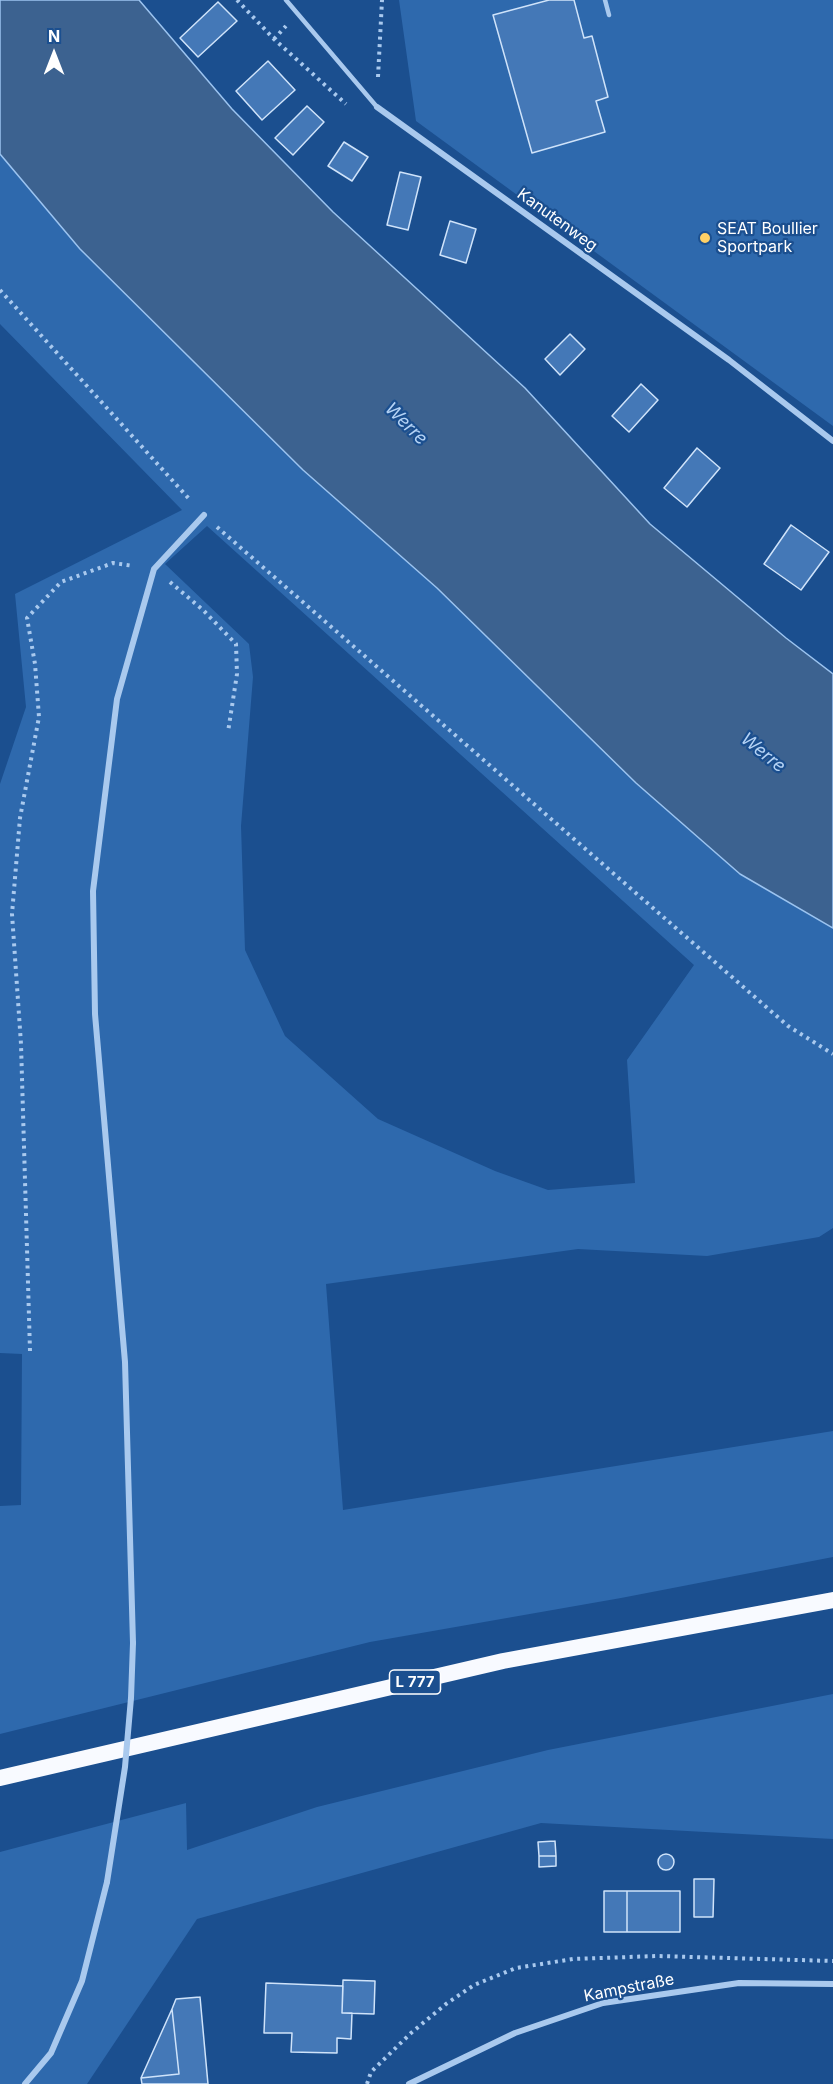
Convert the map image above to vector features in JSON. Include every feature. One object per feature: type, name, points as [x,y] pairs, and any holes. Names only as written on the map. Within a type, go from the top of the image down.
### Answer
[{"type":"highway","name":"L 777","points":[[0,1778],[503,1661],[833,1600]]},
{"type":"street","name":"Kanutenweg","points":[[377,107],[729,360],[833,441]]},
{"type":"street","points":[[25,2084],[51,2053],[82,1981],[107,1882],[125,1767],[131,1698],[133,1643],[125,1362],[95,1014],[93,891],[117,699],[154,569],[204,515]]},
{"type":"street","name":"Kampstraße","points":[[410,2084],[515,2033],[603,2003],[739,1983],[833,1984]]},
{"type":"lane","name":"Kanutenweg","points":[[286,0],[377,107]]},
{"type":"lane","points":[[605,0],[609,15]]},
{"type":"path","points":[[237,0],[274,39],[346,105],[377,107],[382,0]]},
{"type":"path","points":[[0,290],[204,515],[788,1026],[833,1054]]},
{"type":"path","points":[[30,1351],[22,1077],[12,914],[20,818],[39,717],[35,664],[27,618],[61,582],[113,563],[154,569],[203,610],[236,644],[237,674],[228,732]]},
{"type":"path","points":[[367,2084],[371,2072],[411,2033],[446,2004],[474,1985],[516,1968],[573,1959],[657,1956],[833,1961]]},
{"type":"shaded area","name":"SEAT Boullier Sportpark","points":[[399,0],[833,0],[833,426],[416,121]]},
{"type":"shaded area","points":[[0,154],[80,249],[303,470],[437,588],[535,684],[740,874],[833,928],[833,1228],[819,1237],[707,1256],[578,1249],[326,1284],[343,1510],[833,1431],[833,1557],[621,1598],[370,1642],[0,1734],[0,1506],[21,1505],[22,1354],[0,1353],[0,784],[26,707],[15,594],[182,510],[0,324]],"holes":[[[207,526],[694,965],[627,1060],[635,1183],[548,1190],[495,1171],[378,1119],[285,1036],[245,950],[241,826],[253,677],[249,644],[165,564]]]},
{"type":"shaded area","points":[[833,1694],[833,1839],[541,1823],[197,1919],[87,2084],[0,2084],[0,1852],[186,1803],[187,1850],[317,1807],[548,1750]]},
{"type":"water","name":"Werre","points":[[0,0],[139,0],[232,109],[333,212],[525,388],[650,524],[786,638],[833,674],[833,928],[740,874],[636,783],[437,588],[303,470],[80,249],[0,154]]},
{"type":"building","points":[[549,0],[574,0],[584,38],[592,36],[608,97],[596,101],[605,132],[532,153],[493,15]]},
{"type":"building","points":[[218,2],[237,21],[198,57],[180,38]]},
{"type":"building","points":[[268,61],[295,90],[262,120],[236,91]]},
{"type":"building","points":[[307,106],[324,122],[293,155],[275,138]]},
{"type":"building","points":[[344,142],[368,157],[352,181],[328,166]]},
{"type":"building","points":[[400,172],[421,177],[408,230],[387,225]]},
{"type":"building","points":[[450,221],[476,229],[466,263],[440,255]]},
{"type":"building","points":[[570,334],[585,349],[560,375],[545,359]]},
{"type":"building","points":[[641,384],[658,400],[629,432],[612,416]]},
{"type":"building","points":[[697,448],[720,468],[687,507],[664,488]]},
{"type":"building","points":[[791,525],[829,552],[801,590],[764,564]]},
{"type":"building","points":[[555,1841],[556,1856],[539,1856],[538,1842]]},
{"type":"building","points":[[666,1854],[674,1862],[666,1870],[658,1862]]},
{"type":"building","points":[[539,1856],[556,1856],[556,1866],[539,1867]]},
{"type":"building","points":[[694,1879],[714,1879],[713,1917],[694,1917]]},
{"type":"building","points":[[604,1891],[627,1891],[627,1932],[604,1932]]},
{"type":"building","points":[[627,1891],[680,1891],[680,1932],[627,1932]]},
{"type":"building","points":[[343,1980],[375,1981],[374,2014],[342,2013]]},
{"type":"building","points":[[266,1983],[343,1986],[342,2013],[352,2013],[351,2039],[337,2038],[337,2053],[291,2052],[292,2033],[264,2033]]},
{"type":"building","points":[[200,1997],[208,2084],[142,2084],[141,2078],[179,2074],[172,2009],[176,1999]]},
{"type":"building","points":[[172,2009],[179,2074],[141,2078]]},
{"type":"place","name":"SEAT Boullier Sportpark","points":[[705,238]]}]
